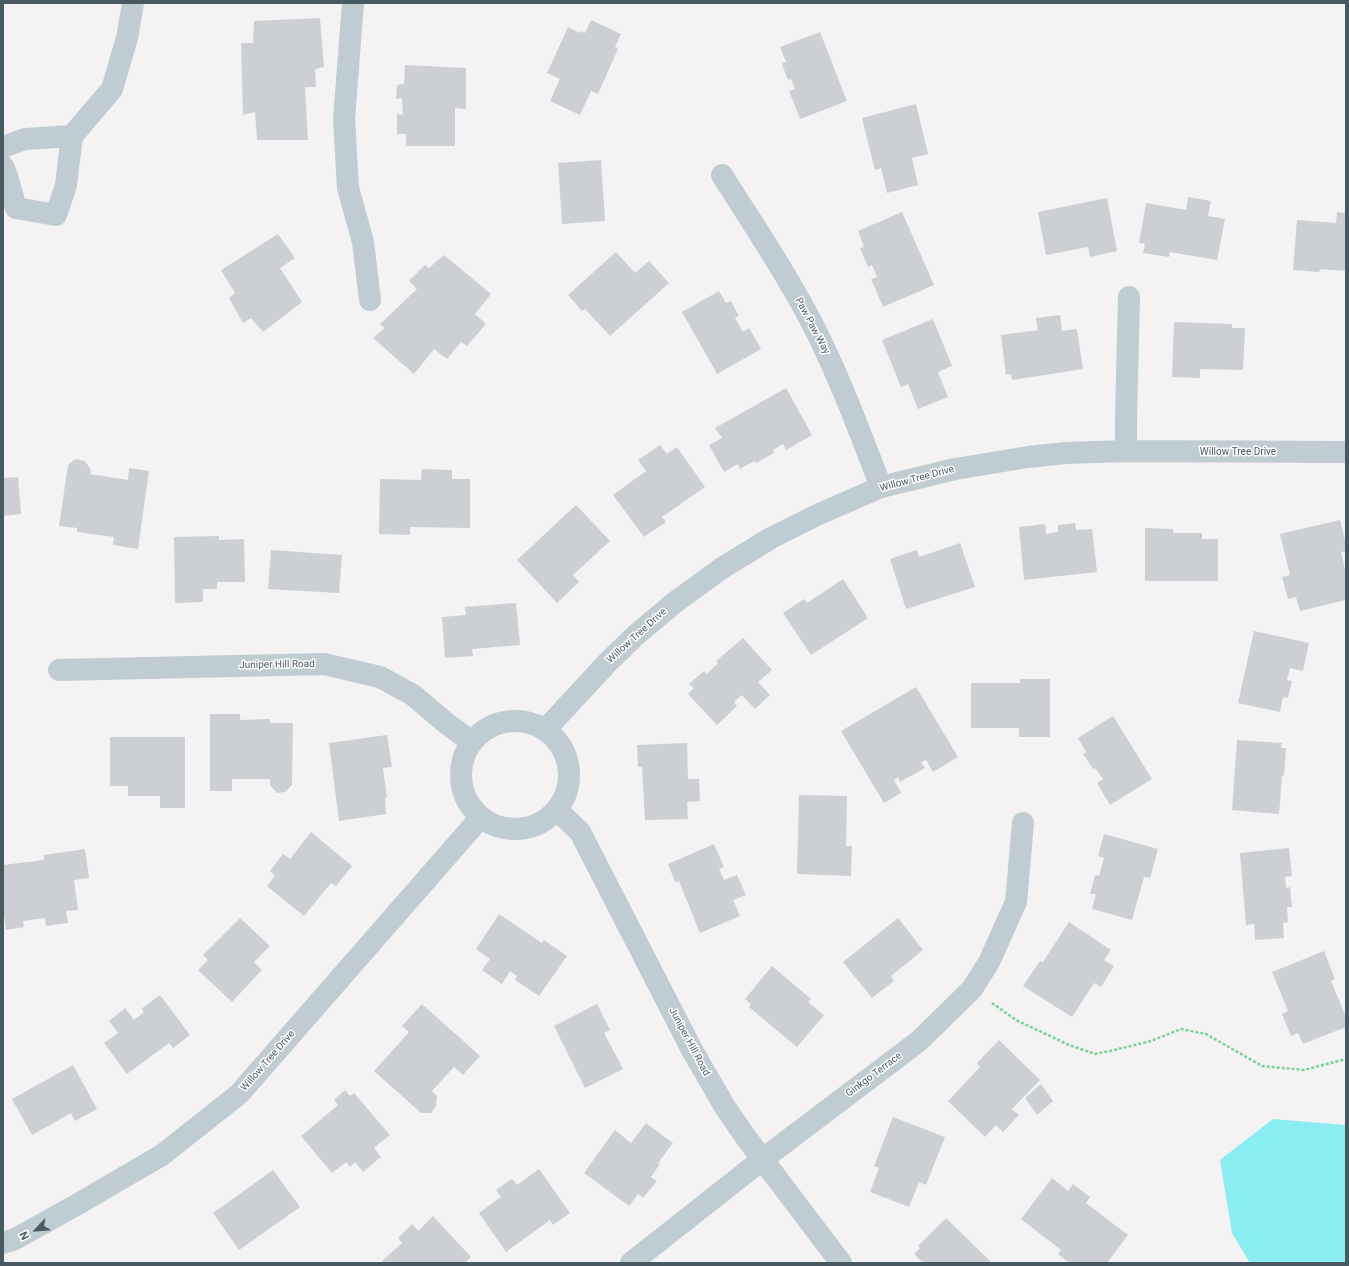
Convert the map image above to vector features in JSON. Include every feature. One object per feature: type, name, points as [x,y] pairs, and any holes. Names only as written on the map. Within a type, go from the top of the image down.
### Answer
[{"type":"street","points":[[3,166],[16,208],[56,215],[66,185],[72,136],[112,89],[127,38],[133,3]]},
{"type":"street","points":[[352,3],[344,119],[348,188],[363,242],[370,300]]},
{"type":"street","points":[[3,147],[25,138],[72,136]]},
{"type":"street","name":"Paw Paw Way","points":[[722,175],[816,330],[845,393],[881,487]]},
{"type":"street","points":[[1126,451],[1129,297]]},
{"type":"street","name":"Willow Tree Drive","points":[[545,730],[636,635],[674,603],[722,568],[771,538],[817,515],[881,487],[955,469],[1028,456],[1066,453],[1126,451],[1346,452]]},
{"type":"street","name":"Juniper Hill Road","points":[[59,670],[324,664],[380,677],[413,695],[446,723],[472,742]]},
{"type":"street","points":[[514,721],[530,723],[545,730],[558,742],[567,758],[570,776],[566,794],[557,810],[544,821],[529,828],[512,829],[496,826],[481,817],[470,805],[463,790],[461,773],[464,757],[472,742],[484,731],[498,724],[514,721]]},
{"type":"street","name":"Juniper Hill Road","points":[[557,810],[580,832],[692,1050],[725,1107],[747,1139],[840,1263]]},
{"type":"street","name":"Willow Tree Drive","points":[[3,1243],[14,1239],[71,1208],[162,1155],[239,1094],[481,817]]},
{"type":"street","name":"Ginkgo Terrace","points":[[631,1263],[763,1159],[919,1041],[972,989],[989,962],[1016,902],[1023,823]]},
{"type":"path","points":[[972,989],[1016,1020],[1069,1045],[1095,1054],[1151,1041],[1181,1029],[1206,1034],[1262,1066],[1304,1070],[1346,1059]]},
{"type":"water","points":[[1273,1119],[1346,1125],[1346,1263],[1250,1263],[1232,1233],[1220,1160]]},
{"type":"building","points":[[320,18],[324,67],[315,69],[316,87],[305,87],[308,140],[257,140],[255,112],[243,115],[241,43],[253,43],[254,21]]},
{"type":"building","points":[[591,20],[621,34],[615,47],[618,49],[598,94],[591,91],[580,115],[550,101],[560,79],[547,73],[568,27],[580,33],[580,31],[585,33]]},
{"type":"building","points":[[820,32],[847,101],[800,119],[789,91],[795,89],[791,79],[788,80],[783,67],[782,63],[786,62],[780,47]]},
{"type":"building","points":[[405,65],[466,68],[466,109],[455,108],[455,146],[406,146],[406,134],[397,134],[397,114],[403,115],[402,98],[396,99],[397,85],[404,84]]},
{"type":"building","points":[[916,104],[928,154],[912,158],[918,185],[887,193],[881,168],[875,170],[862,118]]},
{"type":"building","points":[[601,160],[605,221],[562,224],[558,163]]},
{"type":"building","points":[[1188,197],[1211,201],[1208,216],[1225,219],[1217,260],[1170,252],[1169,257],[1143,253],[1145,244],[1139,243],[1146,203],[1186,210]]},
{"type":"building","points":[[1107,198],[1117,251],[1090,257],[1088,247],[1046,255],[1038,212]]},
{"type":"building","points":[[902,212],[934,285],[883,307],[871,279],[877,277],[872,265],[868,267],[860,248],[864,247],[858,231]]},
{"type":"building","points":[[1337,212],[1346,213],[1346,271],[1320,269],[1319,272],[1293,270],[1297,220],[1336,223]]},
{"type":"building","points":[[278,234],[295,258],[280,268],[302,302],[263,332],[251,318],[243,323],[229,298],[235,293],[221,270]]},
{"type":"building","points":[[616,252],[635,273],[649,261],[669,283],[610,336],[585,309],[582,311],[568,295]]},
{"type":"building","points":[[444,255],[491,294],[475,314],[486,324],[467,346],[461,342],[447,359],[434,349],[414,374],[373,338],[385,328],[380,324],[417,289],[409,281],[425,265],[429,268]]},
{"type":"building","points":[[719,291],[726,303],[731,301],[739,316],[735,318],[743,332],[749,328],[761,349],[717,374],[682,312]]},
{"type":"building","points":[[1060,315],[1062,331],[1077,329],[1083,369],[1012,380],[1011,374],[1006,375],[1001,335],[1038,330],[1036,318]]},
{"type":"building","points":[[933,319],[952,366],[938,372],[948,397],[918,409],[908,384],[901,387],[882,340]]},
{"type":"building","points":[[1174,322],[1232,324],[1232,328],[1245,328],[1243,370],[1200,369],[1200,378],[1172,377]]},
{"type":"building","points":[[786,388],[812,435],[786,450],[783,444],[773,450],[774,453],[756,463],[754,461],[740,469],[738,464],[724,472],[709,445],[722,438],[715,428]]},
{"type":"building","points":[[660,445],[667,454],[677,447],[705,487],[662,517],[666,522],[644,537],[613,495],[646,471],[638,460]]},
{"type":"building","points":[[75,459],[85,461],[91,470],[90,474],[128,480],[129,468],[149,471],[138,549],[113,545],[114,537],[77,532],[77,528],[59,526],[68,465]]},
{"type":"building","points":[[422,469],[452,470],[452,479],[470,479],[470,528],[410,527],[410,535],[379,534],[380,479],[421,480]]},
{"type":"building","points":[[18,477],[21,514],[3,516],[3,478]]},
{"type":"building","points":[[576,505],[610,541],[573,575],[579,582],[557,603],[517,560]]},
{"type":"building","points":[[1340,520],[1346,544],[1346,551],[1341,552],[1346,574],[1346,600],[1300,611],[1296,597],[1288,599],[1282,577],[1290,575],[1280,534]]},
{"type":"building","points":[[1075,523],[1076,530],[1092,529],[1097,572],[1024,580],[1019,527],[1045,524],[1046,534],[1058,532],[1058,525]]},
{"type":"building","points":[[1145,528],[1173,529],[1173,533],[1202,533],[1202,539],[1218,539],[1218,581],[1145,581]]},
{"type":"building","points":[[219,536],[219,540],[244,539],[245,582],[217,582],[217,589],[203,589],[203,602],[175,603],[174,537]]},
{"type":"building","points":[[960,543],[975,587],[906,609],[890,559],[917,550],[919,557]]},
{"type":"building","points":[[271,550],[342,555],[339,593],[268,589]]},
{"type":"building","points":[[843,579],[868,618],[811,655],[783,613],[804,599],[807,603]]},
{"type":"building","points":[[516,603],[520,645],[472,649],[473,656],[445,658],[442,617],[466,615],[465,607]]},
{"type":"building","points":[[1254,631],[1309,643],[1303,671],[1290,668],[1287,680],[1292,681],[1288,698],[1283,697],[1280,712],[1238,703]]},
{"type":"building","points":[[743,638],[772,670],[758,682],[770,695],[755,709],[742,695],[734,702],[737,706],[717,725],[688,694],[694,688],[689,684],[704,671],[707,674],[718,663],[716,661]]},
{"type":"building","points":[[1020,679],[1050,679],[1050,737],[1019,737],[1019,728],[971,728],[971,683],[1020,683]]},
{"type":"building","points":[[916,687],[958,757],[933,772],[926,760],[921,762],[925,768],[900,782],[898,777],[894,780],[901,793],[884,803],[841,731]]},
{"type":"building","points":[[210,714],[240,714],[240,720],[270,719],[270,723],[293,723],[292,785],[285,792],[277,793],[270,785],[270,779],[232,779],[232,791],[210,791]]},
{"type":"building","points":[[1113,716],[1152,779],[1110,805],[1097,783],[1103,779],[1095,768],[1093,769],[1083,754],[1086,752],[1078,738]]},
{"type":"building","points":[[387,735],[392,767],[383,768],[387,798],[385,798],[386,814],[339,821],[329,743]]},
{"type":"building","points":[[110,737],[185,737],[185,808],[160,808],[160,796],[128,796],[128,786],[110,786]]},
{"type":"building","points":[[1237,740],[1282,743],[1281,748],[1286,748],[1279,814],[1232,810]]},
{"type":"building","points":[[687,743],[688,779],[699,779],[700,801],[687,802],[688,819],[645,820],[642,767],[638,767],[637,745]]},
{"type":"building","points":[[799,795],[847,796],[846,846],[852,846],[851,876],[797,874]]},
{"type":"building","points":[[311,832],[352,866],[336,886],[331,883],[304,916],[267,886],[275,876],[270,871],[283,854],[290,859]]},
{"type":"building","points":[[1104,834],[1158,849],[1150,878],[1144,877],[1132,920],[1092,909],[1096,894],[1090,894],[1095,875],[1099,876],[1104,858],[1098,856]]},
{"type":"building","points":[[714,844],[724,867],[719,869],[724,880],[737,875],[746,895],[733,900],[740,916],[700,933],[679,881],[675,882],[668,864]]},
{"type":"building","points":[[1289,848],[1292,876],[1285,877],[1286,888],[1290,887],[1292,907],[1287,907],[1288,922],[1283,923],[1284,938],[1255,940],[1254,924],[1246,925],[1240,853]]},
{"type":"building","points":[[85,849],[89,878],[74,880],[78,910],[66,911],[68,923],[46,926],[45,918],[23,921],[24,927],[6,930],[3,905],[3,865],[44,860],[44,855]]},
{"type":"building","points":[[499,914],[542,943],[544,940],[567,956],[539,996],[515,980],[517,976],[510,971],[502,984],[482,970],[490,959],[476,949]]},
{"type":"building","points":[[240,918],[270,946],[254,962],[262,970],[232,1002],[198,970],[208,960],[203,955]]},
{"type":"building","points":[[898,918],[923,950],[891,976],[894,981],[872,998],[843,962]]},
{"type":"building","points":[[1069,922],[1111,950],[1104,960],[1114,966],[1101,987],[1094,983],[1072,1017],[1023,986],[1040,961],[1043,962]]},
{"type":"building","points":[[1324,951],[1335,979],[1331,981],[1346,1017],[1346,1027],[1303,1044],[1298,1033],[1291,1036],[1282,1014],[1288,1011],[1272,972]]},
{"type":"building","points":[[772,966],[811,999],[808,1002],[824,1015],[797,1047],[749,1007],[751,1004],[745,999]]},
{"type":"building","points":[[160,995],[190,1035],[173,1048],[169,1043],[127,1074],[104,1043],[118,1033],[109,1021],[125,1008],[134,1020],[144,1012],[141,1009]]},
{"type":"building","points":[[422,1004],[480,1056],[463,1075],[454,1067],[432,1091],[437,1096],[436,1106],[431,1113],[421,1113],[374,1071],[409,1032],[402,1026]]},
{"type":"building","points":[[597,1004],[610,1030],[604,1033],[623,1069],[585,1088],[554,1026]]},
{"type":"building","points":[[999,1040],[1040,1080],[1012,1109],[1019,1115],[1003,1132],[996,1125],[985,1137],[948,1101],[980,1067],[977,1063]]},
{"type":"building","points":[[73,1065],[97,1109],[75,1121],[71,1113],[32,1135],[12,1099]]},
{"type":"building","points":[[1041,1084],[1053,1101],[1037,1115],[1025,1098]]},
{"type":"building","points":[[345,1090],[350,1096],[354,1093],[390,1135],[374,1148],[381,1157],[363,1172],[355,1162],[350,1167],[346,1162],[332,1173],[301,1136],[338,1105],[334,1100]]},
{"type":"building","points":[[893,1117],[945,1137],[926,1185],[919,1182],[909,1207],[870,1192],[879,1168],[874,1166]]},
{"type":"building","points":[[646,1123],[673,1143],[658,1163],[660,1164],[651,1177],[657,1181],[643,1198],[638,1194],[629,1206],[584,1173],[615,1130],[631,1143]]},
{"type":"building","points":[[539,1169],[570,1213],[553,1225],[550,1220],[506,1252],[479,1213],[501,1197],[496,1190],[512,1179],[517,1185]]},
{"type":"building","points":[[273,1170],[300,1207],[239,1250],[213,1213]]},
{"type":"building","points":[[1052,1178],[1068,1191],[1073,1184],[1090,1197],[1086,1203],[1128,1235],[1107,1263],[1069,1263],[1058,1254],[1061,1250],[1021,1219]]},
{"type":"building","points":[[433,1216],[471,1257],[465,1263],[384,1263],[382,1261],[402,1243],[398,1238],[412,1224],[418,1231]]},
{"type":"building","points":[[946,1218],[992,1263],[923,1263],[914,1254],[920,1248],[918,1246]]}]
